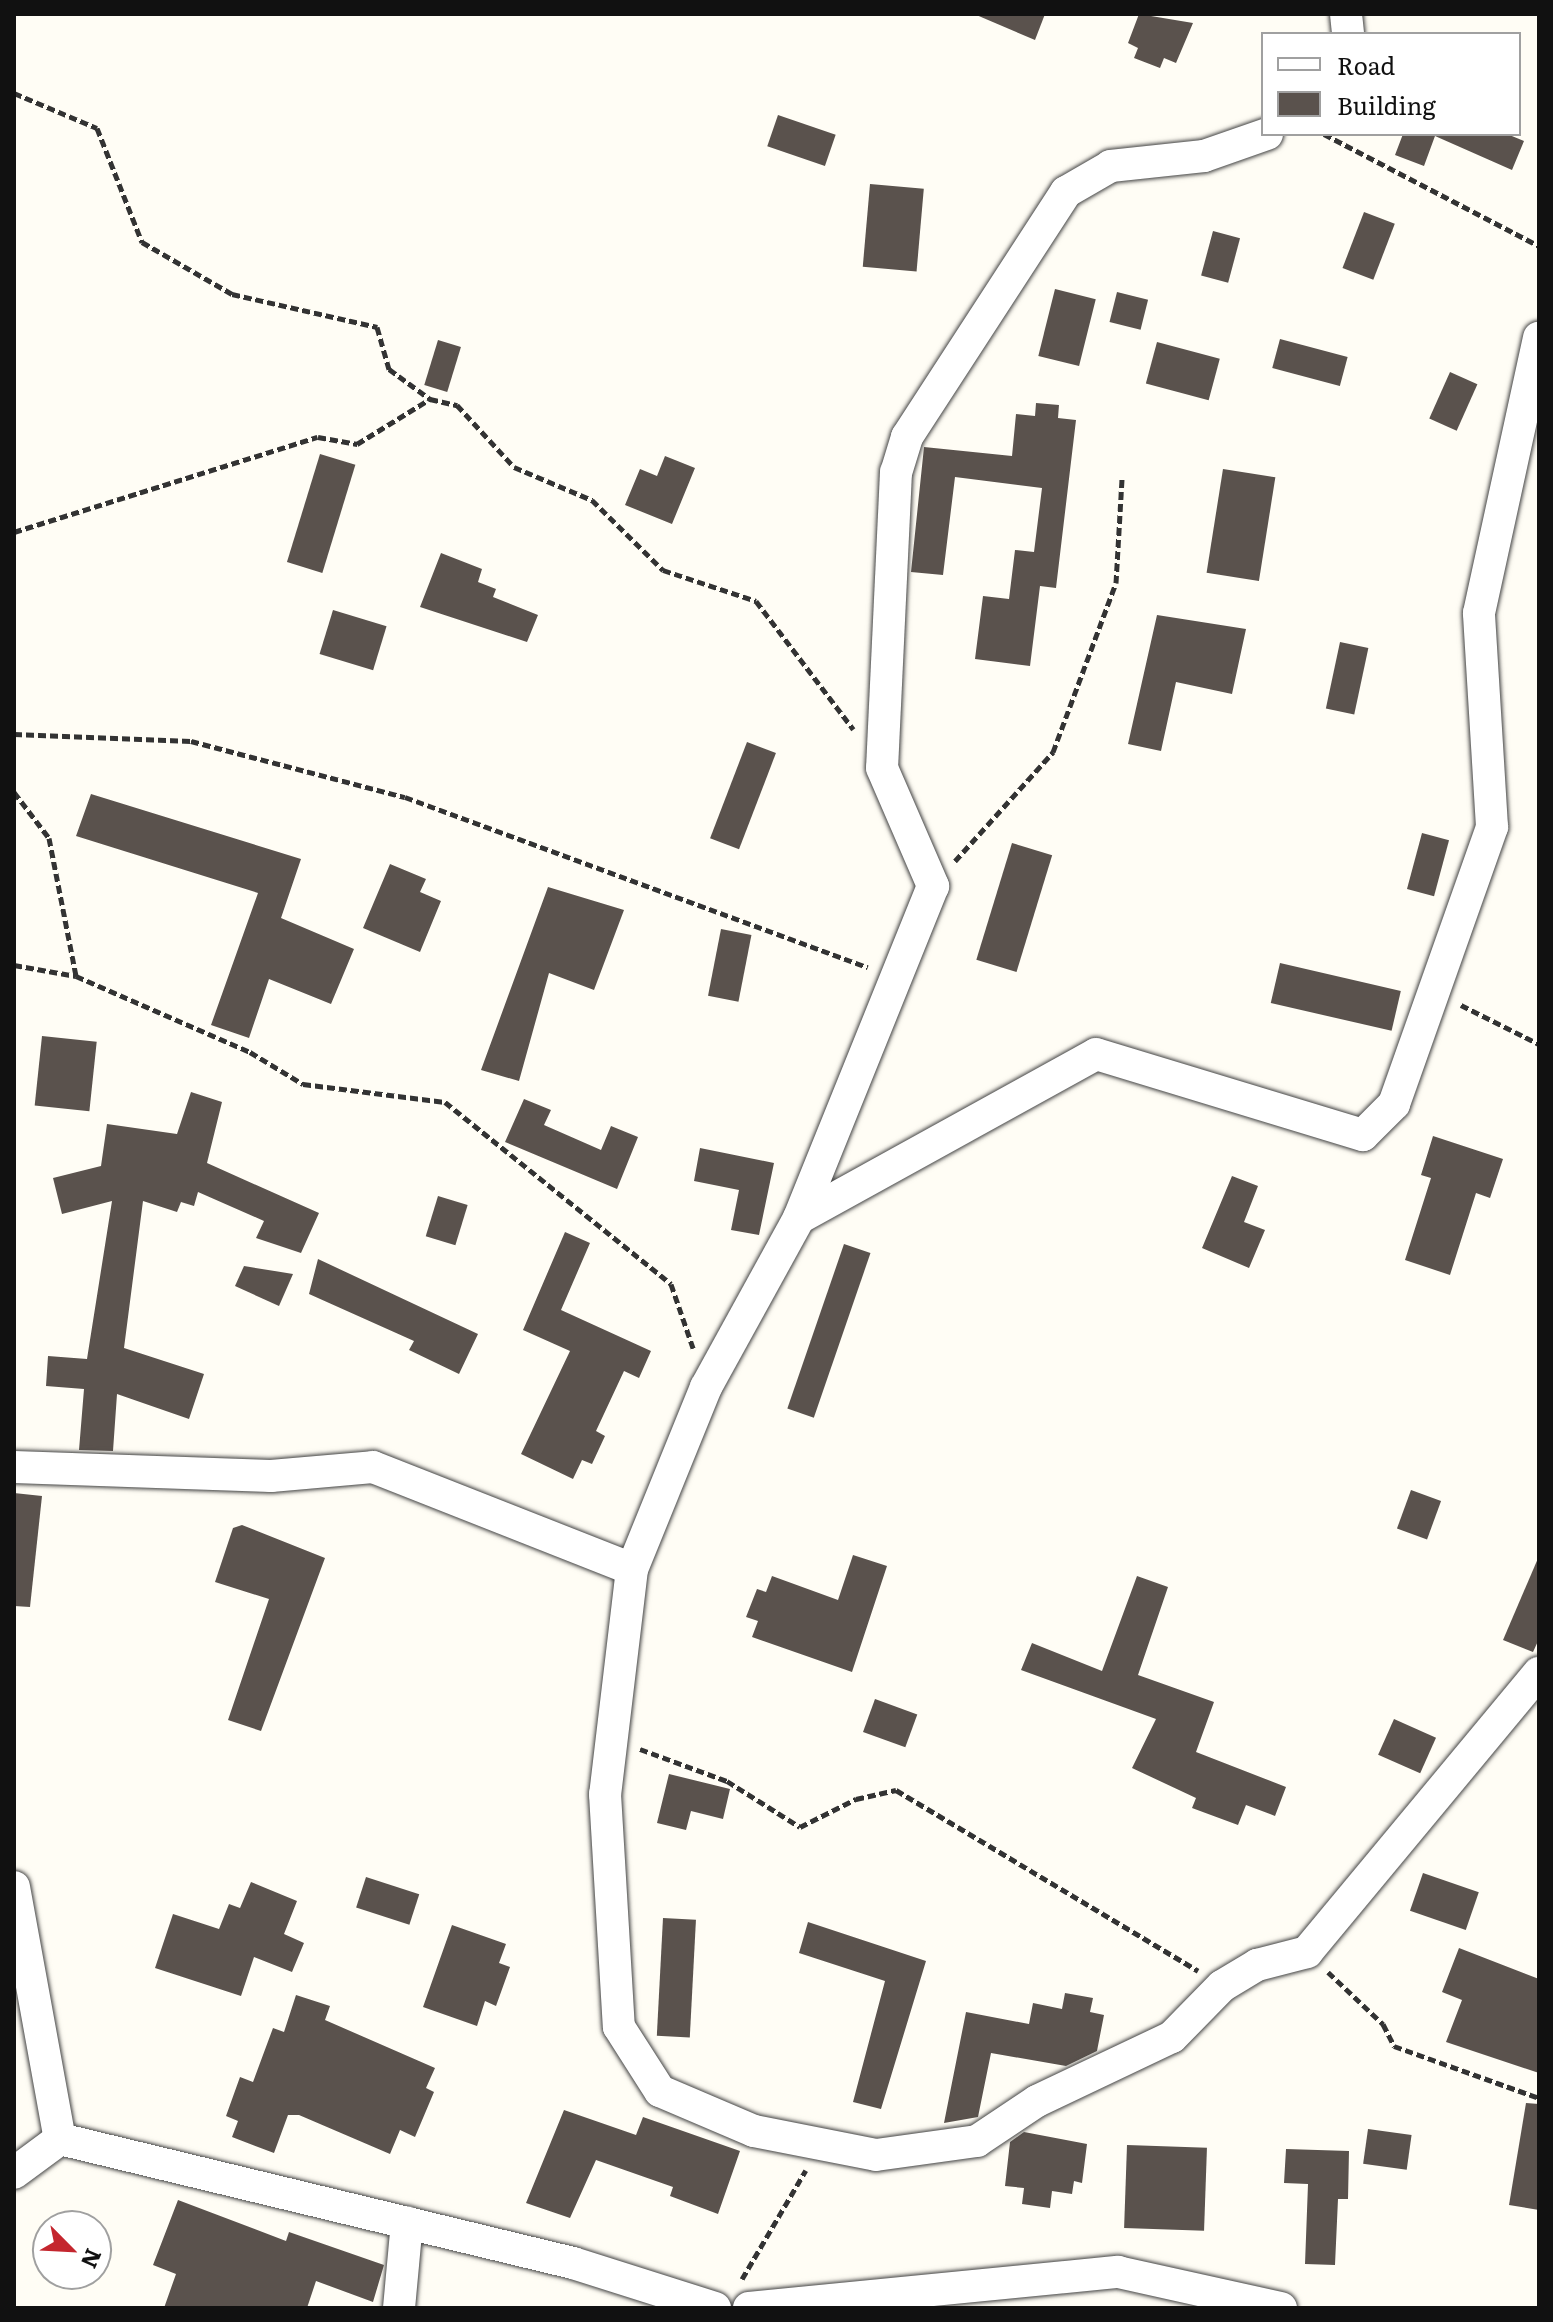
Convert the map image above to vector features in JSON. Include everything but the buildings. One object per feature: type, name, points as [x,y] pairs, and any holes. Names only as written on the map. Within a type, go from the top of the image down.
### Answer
[{"type":"street","points":[[1261,136],[1204,156],[1111,166],[1066,192],[907,437],[896,472],[882,768],[933,886],[892,976],[799,1218],[706,1387],[632,1569],[605,1794],[619,2027],[660,2091],[754,2131],[819,2149],[906,2154],[977,2141],[1037,2101],[1172,2037],[1222,1986],[1257,1965],[1307,1952],[1539,1673]]},
{"type":"street","points":[[799,1218],[1096,1054],[1363,1135],[1394,1104],[1492,827],[1479,613],[1539,337]]},
{"type":"street","points":[[14,1467],[271,1476],[373,1467],[632,1569]]},
{"type":"street","points":[[14,1887],[60,2139]]},
{"type":"street","points":[[14,2173],[60,2139],[573,2263],[715,2308]]},
{"type":"street","points":[[399,2308],[407,2222]]},
{"type":"street","points":[[745,2296],[1118,2272],[1281,2308]]},
{"type":"path","points":[[14,93],[97,128],[142,242],[232,294],[377,327],[389,369],[430,399],[457,405],[514,467],[592,500],[663,570],[756,601],[882,768]]},
{"type":"path","points":[[1328,136],[1539,246]]},
{"type":"path","points":[[14,532],[318,437],[357,444],[430,399]]},
{"type":"path","points":[[933,886],[1053,752],[1116,583],[1122,478]]},
{"type":"path","points":[[14,734],[191,741],[405,797],[892,976]]},
{"type":"path","points":[[14,792],[49,838],[76,976]]},
{"type":"path","points":[[14,965],[76,976],[250,1052],[303,1084],[445,1102],[671,1284],[706,1387]]},
{"type":"path","points":[[1434,991],[1539,1044]]},
{"type":"path","points":[[611,1739],[727,1781],[800,1827],[856,1799],[896,1790],[1222,1986]]},
{"type":"path","points":[[1307,1952],[1383,2024],[1394,2046],[1539,2098]]},
{"type":"path","points":[[745,2296],[819,2149]]}]
